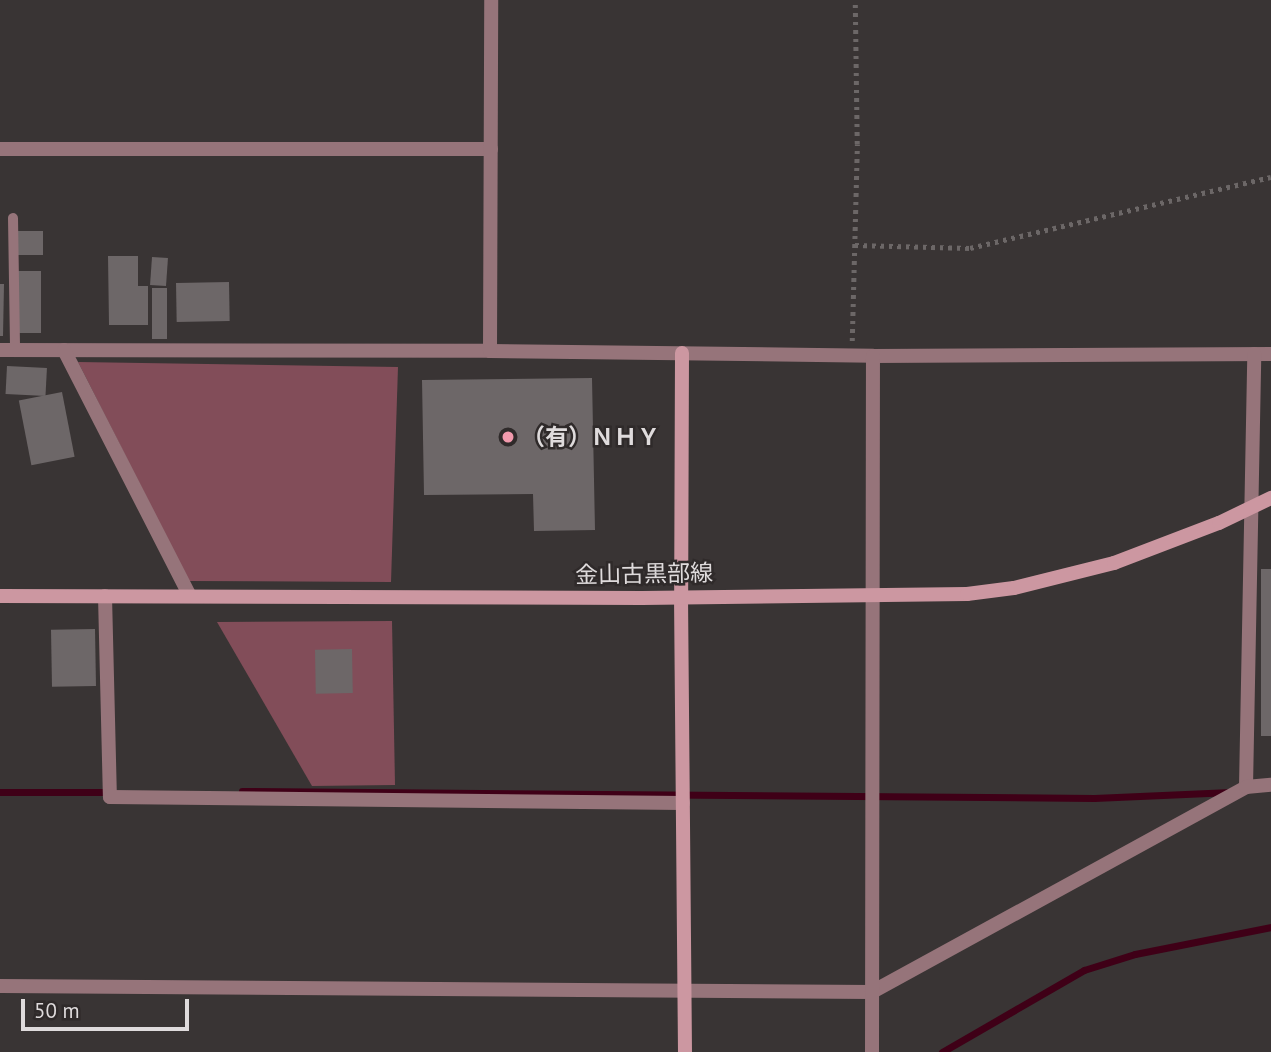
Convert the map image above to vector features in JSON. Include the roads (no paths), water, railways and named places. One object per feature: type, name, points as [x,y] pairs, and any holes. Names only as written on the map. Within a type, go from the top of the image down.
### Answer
[{"type":"main road","points":[[682,353],[685,1052]]},
{"type":"main road","name":"金山古黒部線","points":[[0,596],[872,597],[967,594],[1059,578],[1114,563],[1173,542],[1271,498]]},
{"type":"street","points":[[490,351],[491,0]]},
{"type":"street","points":[[0,149],[491,149]]},
{"type":"street","points":[[64,350],[190,596]]},
{"type":"street","points":[[0,351],[490,351],[852,356],[1271,354]]},
{"type":"street","points":[[1246,787],[1254,354]]},
{"type":"street","points":[[872,1052],[873,356]]},
{"type":"street","points":[[105,596],[110,797],[683,803]]},
{"type":"street","points":[[0,986],[685,993],[872,992],[1246,787],[1271,785]]},
{"type":"lane","points":[[13,218],[15,350]]},
{"type":"waterway","points":[[242,791],[1094,798],[1231,792]]},
{"type":"waterway","points":[[0,792],[111,792]]},
{"type":"waterway","points":[[942,1052],[1084,970],[1135,954],[1271,927]]},
{"type":"place","name":"（有）ＮＨＹ","points":[[508,437]]}]
